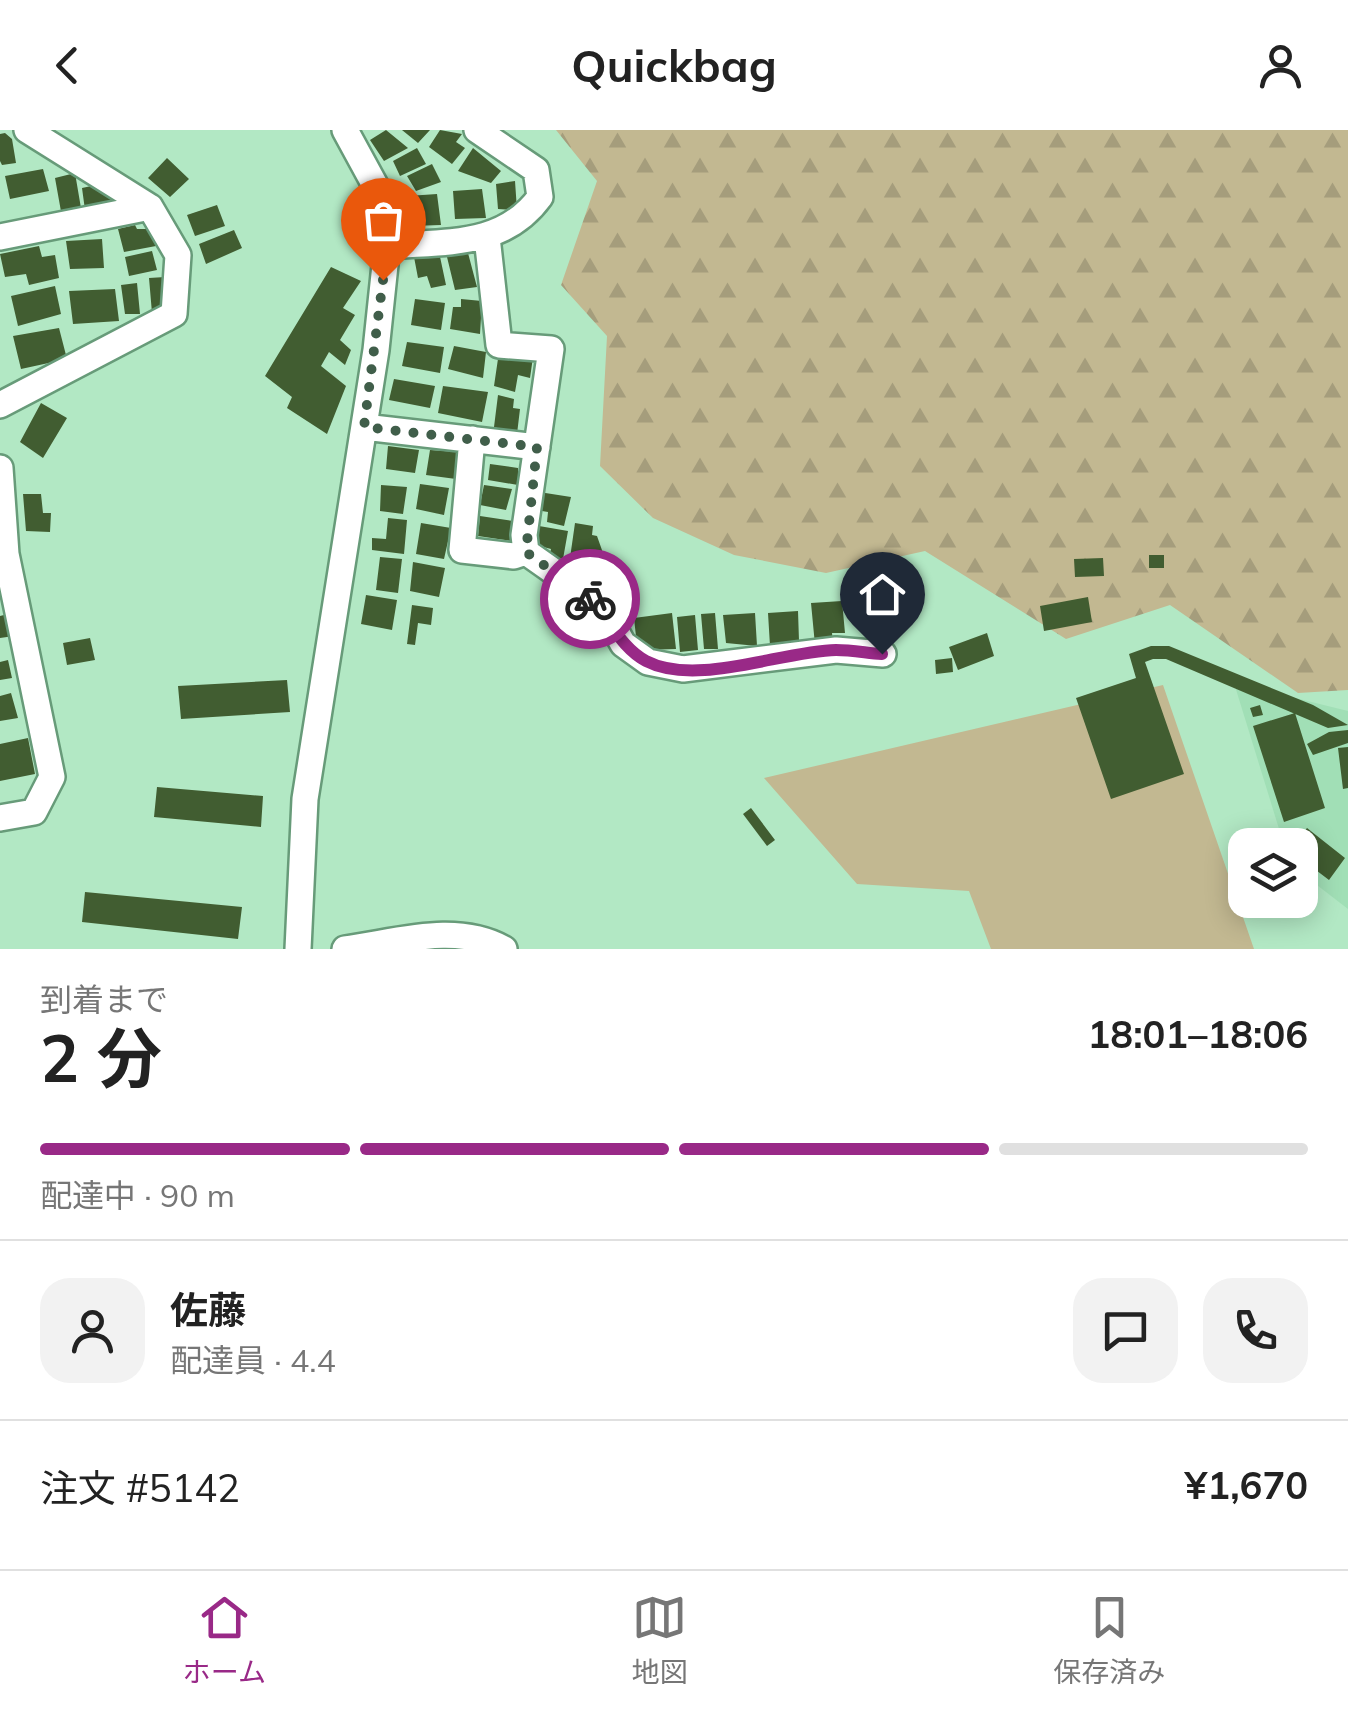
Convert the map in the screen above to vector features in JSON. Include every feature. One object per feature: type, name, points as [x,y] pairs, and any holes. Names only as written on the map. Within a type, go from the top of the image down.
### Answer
[{"type":"street","points":[[0,405],[174,314],[178,254],[150,207],[27,130]]},
{"type":"street","points":[[298,949],[305,798],[364,427],[387,246],[376,188],[346,130]]},
{"type":"street","points":[[387,246],[487,237],[523,221],[540,197],[536,170],[477,130]]},
{"type":"street","points":[[0,237],[150,207]]},
{"type":"street","points":[[487,237],[499,345],[551,349],[526,552]]},
{"type":"street","points":[[364,427],[537,447]]},
{"type":"street","points":[[472,439],[462,550],[514,556],[526,552]]},
{"type":"street","points":[[0,468],[3,555],[52,777],[34,812],[0,818]]},
{"type":"street","points":[[526,552],[586,595],[607,616],[624,644],[648,662],[684,669],[836,650],[882,654]]},
{"type":"street","points":[[345,949],[450,934],[482,937],[504,949]]},
{"type":"shaded area","points":[[1234,683],[1348,711],[1348,909],[1318,886],[1318,828],[1279,828]]},
{"type":"green space","points":[[556,130],[1348,130],[1348,690],[1298,693],[1170,605],[1066,639],[925,551],[826,573],[734,555],[653,518],[600,466],[607,336],[561,285],[597,181]]},
{"type":"green space","points":[[1163,685],[1228,874],[1228,918],[1243,918],[1254,949],[991,949],[969,891],[857,884],[764,778]]},
{"type":"building","points":[[386,130],[408,148],[384,161],[370,140]]},
{"type":"building","points":[[402,130],[430,130],[418,143]]},
{"type":"building","points":[[440,130],[462,134],[456,142],[465,148],[452,164],[429,147]]},
{"type":"building","points":[[0,134],[12,139],[16,163],[2,165]]},
{"type":"building","points":[[417,148],[426,164],[400,176],[393,161]]},
{"type":"building","points":[[473,148],[501,171],[491,183],[458,171]]},
{"type":"building","points":[[167,158],[189,179],[170,197],[148,178]]},
{"type":"building","points":[[432,164],[441,182],[416,191],[407,176]]},
{"type":"building","points":[[43,169],[49,191],[10,199],[5,176]]},
{"type":"building","points":[[75,173],[82,214],[62,217],[55,178]]},
{"type":"building","points":[[515,181],[517,210],[498,209],[496,184]]},
{"type":"building","points":[[96,185],[105,196],[112,195],[113,208],[85,210],[82,188]]},
{"type":"building","points":[[482,189],[486,218],[455,219],[453,191]]},
{"type":"building","points":[[437,194],[441,225],[411,226],[408,196]]},
{"type":"building","points":[[217,205],[225,226],[195,236],[187,215]]},
{"type":"building","points":[[135,225],[137,229],[153,229],[156,246],[124,252],[118,229]]},
{"type":"building","points":[[234,230],[242,248],[206,264],[199,244]]},
{"type":"building","points":[[102,239],[104,268],[70,269],[66,241]]},
{"type":"building","points":[[39,246],[42,257],[55,255],[59,278],[29,285],[26,274],[5,277],[0,254]]},
{"type":"building","points":[[152,251],[157,270],[129,276],[125,257]]},
{"type":"building","points":[[439,252],[446,285],[431,288],[427,276],[418,278],[414,257]]},
{"type":"building","points":[[468,253],[477,287],[455,290],[447,257]]},
{"type":"building","points":[[331,267],[361,281],[343,308],[355,315],[340,340],[351,350],[345,365],[329,352],[321,366],[346,386],[327,434],[287,408],[292,397],[265,376]]},
{"type":"building","points":[[165,277],[168,306],[152,313],[149,278]]},
{"type":"building","points":[[137,283],[140,314],[125,314],[121,285]]},
{"type":"building","points":[[55,286],[61,314],[18,326],[11,296]]},
{"type":"building","points":[[115,289],[119,321],[73,324],[69,291]]},
{"type":"building","points":[[415,299],[445,303],[441,330],[411,325]]},
{"type":"building","points":[[461,299],[482,301],[480,334],[450,329],[453,307],[461,307]]},
{"type":"building","points":[[59,328],[67,359],[21,369],[13,336]]},
{"type":"building","points":[[407,342],[444,347],[440,373],[402,366]]},
{"type":"building","points":[[454,346],[486,352],[483,378],[448,369]]},
{"type":"building","points":[[499,352],[533,357],[530,378],[518,375],[515,392],[494,386]]},
{"type":"building","points":[[394,379],[435,386],[430,408],[389,400]]},
{"type":"building","points":[[443,386],[488,392],[482,422],[438,413]]},
{"type":"building","points":[[498,395],[514,399],[513,408],[520,409],[517,434],[494,427]]},
{"type":"building","points":[[41,403],[67,418],[43,458],[20,442]]},
{"type":"building","points":[[388,446],[419,450],[415,473],[386,469]]},
{"type":"building","points":[[430,450],[457,452],[456,479],[426,475]]},
{"type":"building","points":[[490,464],[518,468],[518,485],[488,480]]},
{"type":"building","points":[[420,484],[449,488],[444,515],[416,509]]},
{"type":"building","points":[[381,485],[407,487],[403,514],[380,511]]},
{"type":"building","points":[[484,485],[512,489],[506,510],[480,505]]},
{"type":"building","points":[[539,492],[571,497],[564,526],[547,522],[548,512],[536,510]]},
{"type":"building","points":[[23,494],[41,494],[43,513],[51,513],[50,532],[26,531]]},
{"type":"building","points":[[480,516],[513,521],[511,541],[478,536]]},
{"type":"building","points":[[388,518],[407,520],[404,554],[372,550],[372,538],[386,539]]},
{"type":"building","points":[[421,523],[451,528],[444,559],[416,554]]},
{"type":"building","points":[[575,523],[593,526],[592,535],[597,536],[609,570],[594,590],[584,578],[587,571],[569,565]]},
{"type":"building","points":[[539,526],[568,531],[563,559],[549,557],[551,549],[536,545]]},
{"type":"building","points":[[1149,555],[1164,555],[1164,568],[1149,568]]},
{"type":"building","points":[[380,557],[402,559],[398,593],[376,590]]},
{"type":"building","points":[[1103,558],[1104,576],[1075,577],[1074,559]]},
{"type":"building","points":[[413,562],[445,568],[439,597],[410,591]]},
{"type":"building","points":[[614,574],[636,602],[623,612],[600,585]]},
{"type":"building","points":[[366,595],[397,600],[392,630],[361,624]]},
{"type":"building","points":[[1088,597],[1092,622],[1044,631],[1040,606]]},
{"type":"building","points":[[842,601],[845,633],[832,633],[833,643],[815,645],[811,603]]},
{"type":"building","points":[[412,605],[433,608],[431,625],[418,623],[415,645],[407,644]]},
{"type":"building","points":[[798,611],[799,641],[770,646],[768,613]]},
{"type":"building","points":[[672,613],[676,649],[643,650],[637,646],[634,618]]},
{"type":"building","points":[[715,613],[718,649],[704,649],[701,614]]},
{"type":"building","points":[[755,613],[757,646],[726,643],[723,615]]},
{"type":"building","points":[[8,614],[14,636],[0,638],[0,616]]},
{"type":"building","points":[[695,615],[698,650],[680,652],[677,617]]},
{"type":"building","points":[[987,633],[994,656],[958,670],[949,647]]},
{"type":"building","points":[[90,638],[95,660],[67,665],[63,643]]},
{"type":"building","points":[[1151,646],[1169,646],[1313,705],[1348,725],[1328,728],[1166,659],[1153,659],[1145,662],[1184,774],[1111,799],[1076,698],[1136,678],[1129,654]]},
{"type":"building","points":[[952,658],[953,672],[936,674],[935,660]]},
{"type":"building","points":[[8,660],[12,678],[0,680],[0,662]]},
{"type":"building","points":[[287,680],[290,712],[181,719],[178,686]]},
{"type":"building","points":[[11,693],[18,718],[0,721],[0,696]]},
{"type":"building","points":[[1260,705],[1263,715],[1253,717],[1250,708]]},
{"type":"building","points":[[1295,713],[1325,808],[1284,822],[1253,726]]},
{"type":"building","points":[[1348,730],[1348,743],[1313,755],[1307,744],[1329,732]]},
{"type":"building","points":[[28,738],[35,774],[0,781],[0,744]]},
{"type":"building","points":[[1348,747],[1348,788],[1343,789],[1338,748]]},
{"type":"building","points":[[157,787],[263,796],[261,827],[154,817]]},
{"type":"building","points":[[751,808],[775,840],[767,846],[743,814]]},
{"type":"building","points":[[1318,837],[1345,858],[1329,880],[1318,872]]},
{"type":"building","points":[[85,892],[242,907],[238,939],[82,922]]},
{"type":"way so far","points":[[383,280],[364,427],[537,447],[524,535],[526,552],[590,599]]},
{"type":"route","points":[[590,599],[607,616],[624,644],[648,662],[684,669],[836,650],[882,654]]}]
